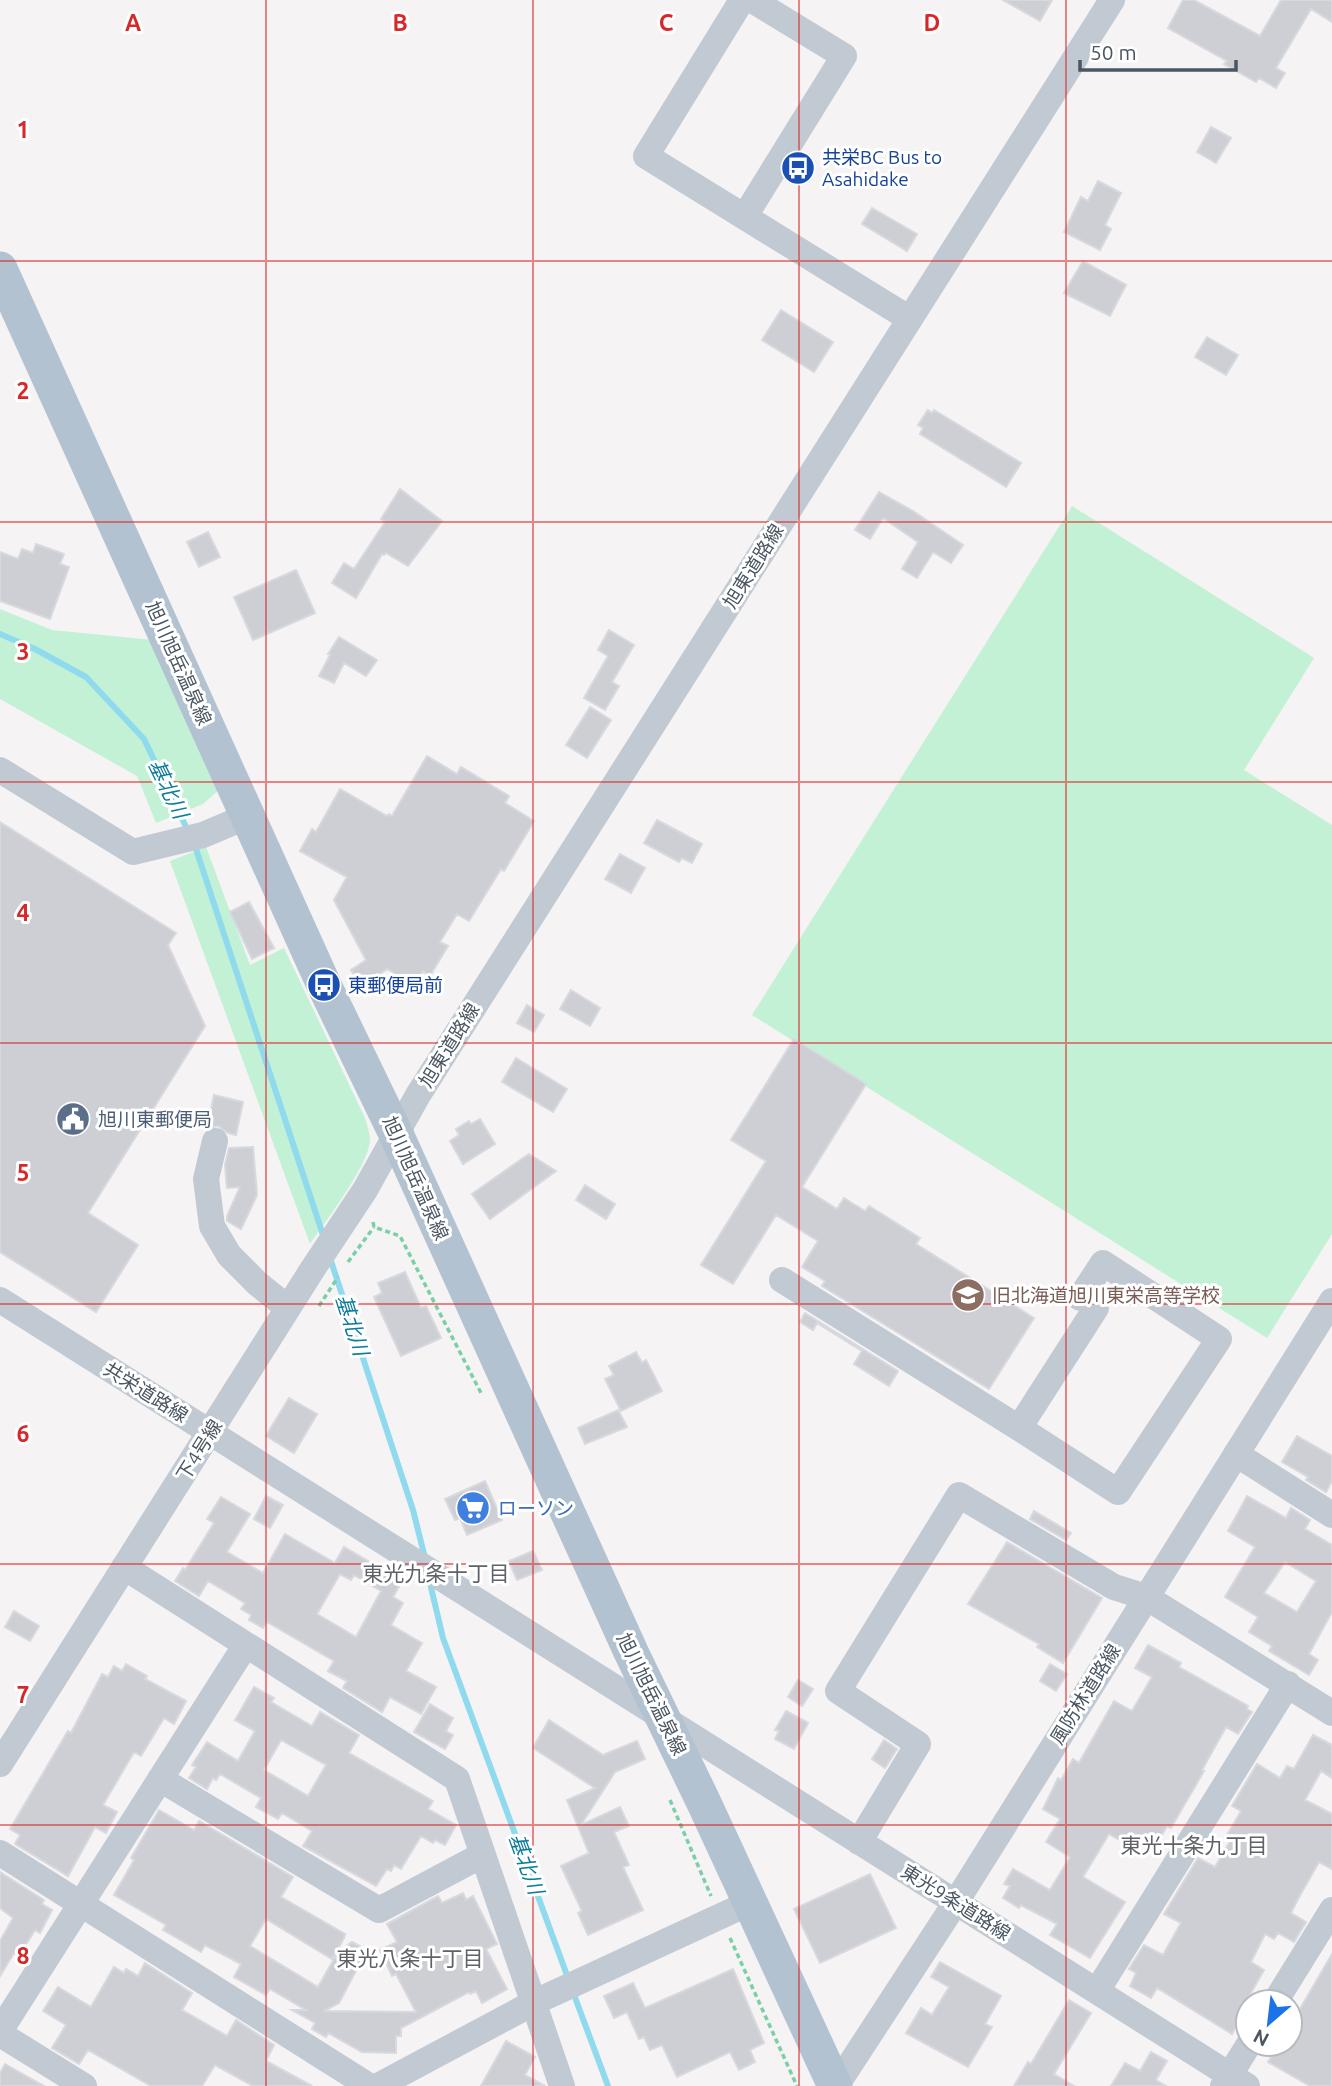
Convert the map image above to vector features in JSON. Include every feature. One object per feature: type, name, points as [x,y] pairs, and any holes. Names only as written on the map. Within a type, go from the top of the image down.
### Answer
[{"type":"main road","name":"旭川旭岳温泉線","points":[[0,269],[324,985],[396,1134],[631,1653],[836,2086]]},
{"type":"street","points":[[742,0],[646,156],[910,319]]},
{"type":"street","points":[[746,216],[844,57],[752,0]]},
{"type":"street","name":"旭東道路線","points":[[396,1134],[1112,0]]},
{"type":"street","points":[[0,770],[133,852],[203,835],[248,816]]},
{"type":"street","name":"下4号線","points":[[0,1764],[365,1190],[396,1134]]},
{"type":"street","points":[[215,1141],[206,1179],[212,1226],[229,1255],[258,1284],[288,1308]]},
{"type":"street","points":[[782,1280],[1118,1492],[1219,1339],[1103,1263],[1088,1303],[1019,1428]]},
{"type":"street","name":"共栄道路線","points":[[0,1300],[664,1718]]},
{"type":"street","name":"風防林道路線","points":[[836,2086],[956,1902],[1330,1308]]},
{"type":"street","points":[[1236,1454],[1332,1515]]},
{"type":"street","points":[[859,1842],[918,1744],[838,1691],[959,1495],[1114,1587],[1146,1597],[1332,1713]]},
{"type":"street","points":[[124,1567],[457,1779],[482,1855],[546,1997],[562,2086]]},
{"type":"street","points":[[84,2086],[0,2033],[245,1646]]},
{"type":"street","points":[[1097,1991],[1288,1684]]},
{"type":"street","name":"東光9条道路線","points":[[664,1718],[1097,1991],[1234,2082]]},
{"type":"street","points":[[160,1779],[379,1910],[482,1855]]},
{"type":"street","points":[[0,1853],[369,2086]]},
{"type":"street","points":[[378,2086],[546,1997],[749,1903]]},
{"type":"street","points":[[1284,1988],[1330,1916]]},
{"type":"street","points":[[1234,2082],[1243,2058]]},
{"type":"path","points":[[345,1266],[374,1227]]},
{"type":"path","points":[[325,1298],[338,1276]]},
{"type":"green space","points":[[1072,506],[1314,658],[1244,770],[1332,825],[1332,1234],[1267,1338],[752,1015]]},
{"type":"green space","points":[[0,609],[52,630],[153,640],[220,789],[203,804],[156,823],[137,776],[0,699]]},
{"type":"green space","points":[[206,847],[250,965],[284,948],[368,1129],[370,1140],[362,1164],[310,1244],[170,861]]},
{"type":"building","points":[[1003,0],[1052,0],[1040,21]]},
{"type":"building","points":[[1183,0],[1194,0],[1260,36],[1281,0],[1332,0],[1332,22],[1311,9],[1276,68],[1285,73],[1276,88],[1259,78],[1256,82],[1224,64],[1227,61],[1168,28]]},
{"type":"building","points":[[1211,127],[1231,138],[1216,163],[1197,152]]},
{"type":"building","points":[[1098,181],[1121,193],[1105,225],[1111,229],[1100,250],[1064,232],[1081,197],[1088,201]]},
{"type":"building","points":[[872,208],[917,234],[907,251],[862,224]]},
{"type":"building","points":[[1083,261],[1126,285],[1110,316],[1064,293]]},
{"type":"building","points":[[781,310],[833,342],[814,372],[762,340]]},
{"type":"building","points":[[1207,337],[1238,355],[1226,375],[1195,357]]},
{"type":"building","points":[[928,410],[932,413],[934,410],[1021,463],[1006,487],[920,434],[923,428],[918,425]]},
{"type":"building","points":[[400,489],[442,521],[408,566],[386,553],[382,554],[356,598],[332,583],[344,563],[354,569],[385,522],[381,519]]},
{"type":"building","points":[[879,492],[963,545],[951,563],[933,552],[917,578],[902,569],[918,542],[883,518],[870,539],[855,530]]},
{"type":"building","points":[[208,532],[220,557],[199,567],[187,542]]},
{"type":"building","points":[[36,544],[64,554],[60,564],[69,567],[50,619],[0,601],[0,552],[18,559],[22,549],[33,553]]},
{"type":"building","points":[[296,570],[315,613],[253,640],[234,597]]},
{"type":"building","points":[[609,630],[634,645],[612,682],[619,686],[605,710],[584,698],[608,656],[598,650]]},
{"type":"building","points":[[339,637],[377,660],[366,676],[344,663],[334,683],[319,676]]},
{"type":"building","points":[[590,707],[611,720],[587,758],[566,745]]},
{"type":"building","points":[[427,756],[457,774],[461,767],[509,796],[505,803],[534,821],[469,921],[457,914],[440,942],[448,946],[430,976],[423,971],[414,985],[387,969],[362,986],[351,970],[366,960],[334,900],[347,877],[300,851],[312,829],[316,832],[340,789],[387,816],[392,816]]},
{"type":"building","points":[[657,820],[702,844],[692,863],[682,858],[679,862],[644,843]]},
{"type":"building","name":"旭川東郵便局","points":[[0,822],[176,933],[168,945],[205,1026],[88,1213],[138,1245],[96,1312],[0,1252]]},
{"type":"building","points":[[620,854],[645,868],[631,893],[605,879]]},
{"type":"building","points":[[249,902],[274,948],[252,959],[230,912]]},
{"type":"building","points":[[571,990],[600,1008],[590,1026],[560,1009]]},
{"type":"building","points":[[527,1005],[544,1015],[534,1032],[517,1023]]},
{"type":"building","points":[[794,1039],[866,1084],[802,1187],[837,1209],[844,1198],[865,1211],[869,1206],[920,1238],[916,1244],[1034,1318],[989,1389],[822,1286],[825,1281],[802,1267],[818,1241],[776,1215],[733,1284],[701,1265],[766,1161],[731,1140]]},
{"type":"building","points":[[516,1058],[567,1089],[553,1112],[502,1082]]},
{"type":"building","points":[[214,1095],[243,1102],[236,1135],[218,1126],[207,1128]]},
{"type":"building","points":[[480,1119],[495,1144],[463,1164],[450,1141],[459,1135],[456,1129],[469,1121],[471,1124]]},
{"type":"building","points":[[253,1147],[257,1195],[241,1229],[227,1221],[240,1187],[227,1188],[225,1165],[229,1148]]},
{"type":"building","points":[[529,1154],[556,1171],[490,1219],[472,1194]]},
{"type":"building","points":[[585,1185],[615,1204],[606,1219],[576,1200]]},
{"type":"building","points":[[405,1272],[421,1308],[426,1306],[441,1338],[401,1356],[374,1297],[382,1293],[378,1283]]},
{"type":"building","points":[[805,1313],[898,1371],[889,1386],[854,1364],[862,1351],[817,1323],[813,1330],[800,1322]]},
{"type":"building","points":[[636,1352],[642,1363],[646,1360],[662,1391],[621,1411],[605,1379],[614,1375],[609,1366]]},
{"type":"building","points":[[289,1398],[317,1414],[294,1453],[266,1436]]},
{"type":"building","points":[[618,1410],[627,1427],[585,1444],[578,1428]]},
{"type":"building","points":[[1297,1436],[1332,1456],[1332,1481],[1326,1492],[1306,1480],[1308,1477],[1282,1462]]},
{"type":"building","name":"ローソン","points":[[485,1481],[502,1520],[467,1535],[460,1518],[455,1520],[445,1499]]},
{"type":"building","points":[[266,1496],[283,1505],[270,1528],[254,1519]]},
{"type":"building","points":[[1247,1496],[1286,1518],[1291,1508],[1310,1520],[1305,1529],[1332,1545],[1332,1612],[1309,1654],[1318,1660],[1309,1675],[1269,1651],[1272,1646],[1249,1632],[1258,1617],[1225,1597],[1255,1547],[1228,1531]],"holes":[[[1285,1562],[1316,1581],[1297,1612],[1264,1593]]]},
{"type":"building","points":[[221,1497],[250,1514],[227,1552],[263,1573],[285,1534],[335,1563],[344,1547],[402,1581],[393,1597],[403,1603],[391,1625],[422,1643],[406,1671],[436,1687],[421,1714],[390,1697],[382,1712],[343,1688],[347,1681],[328,1671],[334,1661],[267,1622],[263,1628],[249,1620],[251,1615],[241,1609],[245,1603],[208,1581],[199,1596],[175,1581],[183,1568],[185,1570],[214,1523],[207,1519]],"holes":[[[340,1574],[351,1580],[354,1575],[381,1591],[356,1637],[317,1614]]]},
{"type":"building","points":[[1034,1511],[1071,1533],[1066,1540],[1030,1519]]},
{"type":"building","points":[[1007,1542],[1102,1598],[1063,1663],[1037,1647],[1039,1644],[968,1604]]},
{"type":"building","points":[[533,1551],[542,1570],[517,1580],[509,1561]]},
{"type":"building","points":[[14,1611],[39,1626],[30,1641],[5,1627]]},
{"type":"building","points":[[1148,1645],[1181,1663],[1179,1667],[1248,1706],[1247,1709],[1252,1712],[1238,1734],[1226,1727],[1171,1828],[1167,1826],[1153,1850],[1143,1844],[1138,1851],[1109,1834],[1083,1877],[1125,1902],[1090,1958],[1050,1935],[1057,1924],[1003,1898],[1010,1886],[1004,1884],[1013,1869],[1050,1890],[1070,1857],[1046,1842],[1060,1819],[1043,1809],[1058,1778],[1061,1780],[1073,1759],[1079,1763],[1114,1701],[1132,1711],[1152,1677],[1135,1668]]},
{"type":"building","points":[[126,1664],[147,1676],[145,1679],[186,1701],[174,1724],[164,1718],[141,1756],[134,1752],[103,1805],[117,1812],[106,1833],[95,1827],[68,1876],[15,1844],[20,1835],[10,1829],[68,1731],[71,1733],[102,1674],[108,1677],[114,1666],[122,1671]]},
{"type":"building","points":[[1050,1664],[1067,1674],[1056,1691],[1040,1681]]},
{"type":"building","points":[[798,1680],[813,1689],[802,1706],[788,1697]]},
{"type":"building","points":[[254,1687],[274,1698],[271,1702],[312,1726],[320,1712],[359,1735],[349,1753],[433,1801],[428,1809],[456,1825],[445,1845],[435,1840],[433,1843],[421,1836],[401,1869],[394,1865],[391,1871],[387,1869],[376,1886],[303,1846],[312,1831],[282,1813],[278,1819],[256,1807],[261,1798],[220,1774],[216,1780],[213,1778],[207,1789],[189,1778],[196,1767],[192,1765],[207,1742],[238,1761],[255,1731],[235,1720]],"holes":[[[281,1740],[326,1765],[308,1796],[264,1770]]]},
{"type":"building","points":[[430,1704],[453,1718],[446,1731],[453,1735],[445,1749],[414,1732]]},
{"type":"building","points":[[786,1711],[808,1723],[794,1749],[775,1739],[779,1731],[775,1730]]},
{"type":"building","points":[[549,1720],[603,1755],[637,1741],[645,1759],[615,1772],[581,1825],[620,1807],[629,1826],[614,1832],[629,1865],[623,1867],[643,1910],[588,1935],[578,1913],[582,1911],[561,1866],[589,1853],[567,1800],[595,1788],[533,1748]]},
{"type":"building","points":[[1313,1735],[1332,1745],[1332,1778],[1321,1771],[1305,1800],[1332,1814],[1332,1869],[1319,1862],[1298,1899],[1291,1913],[1306,1922],[1294,1942],[1278,1933],[1274,1939],[1265,1934],[1251,1962],[1264,1970],[1254,1988],[1234,1988],[1232,2034],[1157,1988],[1151,1998],[1130,1986],[1136,1973],[1129,1969],[1144,1945],[1163,1955],[1181,1923],[1164,1914],[1198,1858],[1215,1867],[1232,1838],[1227,1835],[1241,1811],[1232,1806],[1257,1764],[1280,1778],[1287,1766],[1294,1769]]},
{"type":"building","points":[[884,1740],[897,1749],[885,1768],[872,1759]]},
{"type":"building","points":[[159,1810],[194,1830],[199,1821],[293,1877],[281,1897],[345,1934],[332,1959],[266,1919],[250,1946],[318,1987],[338,1952],[352,1942],[367,1950],[339,2003],[324,2011],[416,2012],[396,1974],[392,1976],[380,1950],[397,1942],[387,1924],[438,1896],[442,1903],[463,1893],[466,1900],[473,1896],[497,1944],[486,1949],[507,1989],[482,2003],[476,1991],[470,1994],[469,1992],[401,2028],[401,2036],[396,2036],[396,2053],[362,2052],[328,2033],[326,2037],[312,2029],[315,2023],[292,2010],[306,2010],[270,1989],[266,1995],[234,1977],[241,1964],[205,1945],[201,1952],[163,1930],[166,1925],[114,1895],[134,1860],[131,1858]]},
{"type":"building","points":[[0,1872],[44,1900],[42,1904],[52,1910],[40,1933],[35,1930],[19,1956],[14,1953],[0,1976],[0,1941],[13,1918],[0,1908]]},
{"type":"building","points":[[870,1874],[896,1928],[820,1963],[794,1909]]},
{"type":"building","points":[[1332,1954],[1332,2086],[1310,2086],[1268,2062],[1270,2058],[1304,2058],[1304,2002]]},
{"type":"building","points":[[940,1962],[1001,1996],[985,2024],[992,2027],[968,2067],[906,2033],[921,2008],[932,2015],[949,1987],[931,1977]]},
{"type":"building","points":[[145,1963],[192,1993],[182,2010],[227,2036],[236,2020],[274,2045],[266,2061],[312,2086],[253,2086],[215,2065],[202,2086],[151,2086],[88,2050],[79,2064],[52,2048],[66,2025],[43,2011],[58,1987],[91,2007],[114,1967],[124,1973],[126,1969],[138,1976]]},
{"type":"building","points":[[733,1969],[764,2043],[750,2050],[755,2062],[739,2070],[730,2052],[677,2077],[662,2045],[650,2050],[644,2037],[639,2039],[627,2012],[614,2018],[604,1996],[633,1983],[645,2008]]},
{"type":"building","points":[[1069,2000],[1091,2013],[1054,2074],[1074,2086],[1014,2086],[1028,2062],[1031,2064]]},
{"type":"building","points":[[506,2041],[535,2057],[525,2075],[545,2086],[481,2086]]},
{"type":"building","points":[[1151,2052],[1167,2061],[1156,2080],[1166,2086],[1111,2086],[1125,2063],[1140,2071]]},
{"type":"building","points":[[5,2064],[44,2086],[0,2086],[0,2073]]},
{"type":"waterway","name":"基北川","points":[[0,634],[35,649],[86,677],[144,739],[189,833]]},
{"type":"waterway","name":"基北川","points":[[194,843],[324,1238]]},
{"type":"waterway","name":"基北川","points":[[330,1258],[413,1510],[425,1558]]},
{"type":"waterway","name":"基北川","points":[[429,1579],[443,1638],[568,1978]]},
{"type":"waterway","name":"基北川","points":[[573,1992],[608,2086]]},
{"type":"place","name":"共栄BC Bus to Asahidake","points":[[798,168]]},
{"type":"place","name":"東郵便局前","points":[[324,985]]},
{"type":"place","name":"旭川東郵便局","points":[[73,1119]]},
{"type":"place","name":"旧北海道旭川東栄高等学校","points":[[968,1295]]},
{"type":"place","name":"ローソン","points":[[473,1508]]},
{"type":"district","name":"東光九条十丁目","points":[[436,1574]]},
{"type":"district","name":"東光十条九丁目","points":[[1194,1846]]},
{"type":"district","name":"東光八条十丁目","points":[[410,1959]]}]
